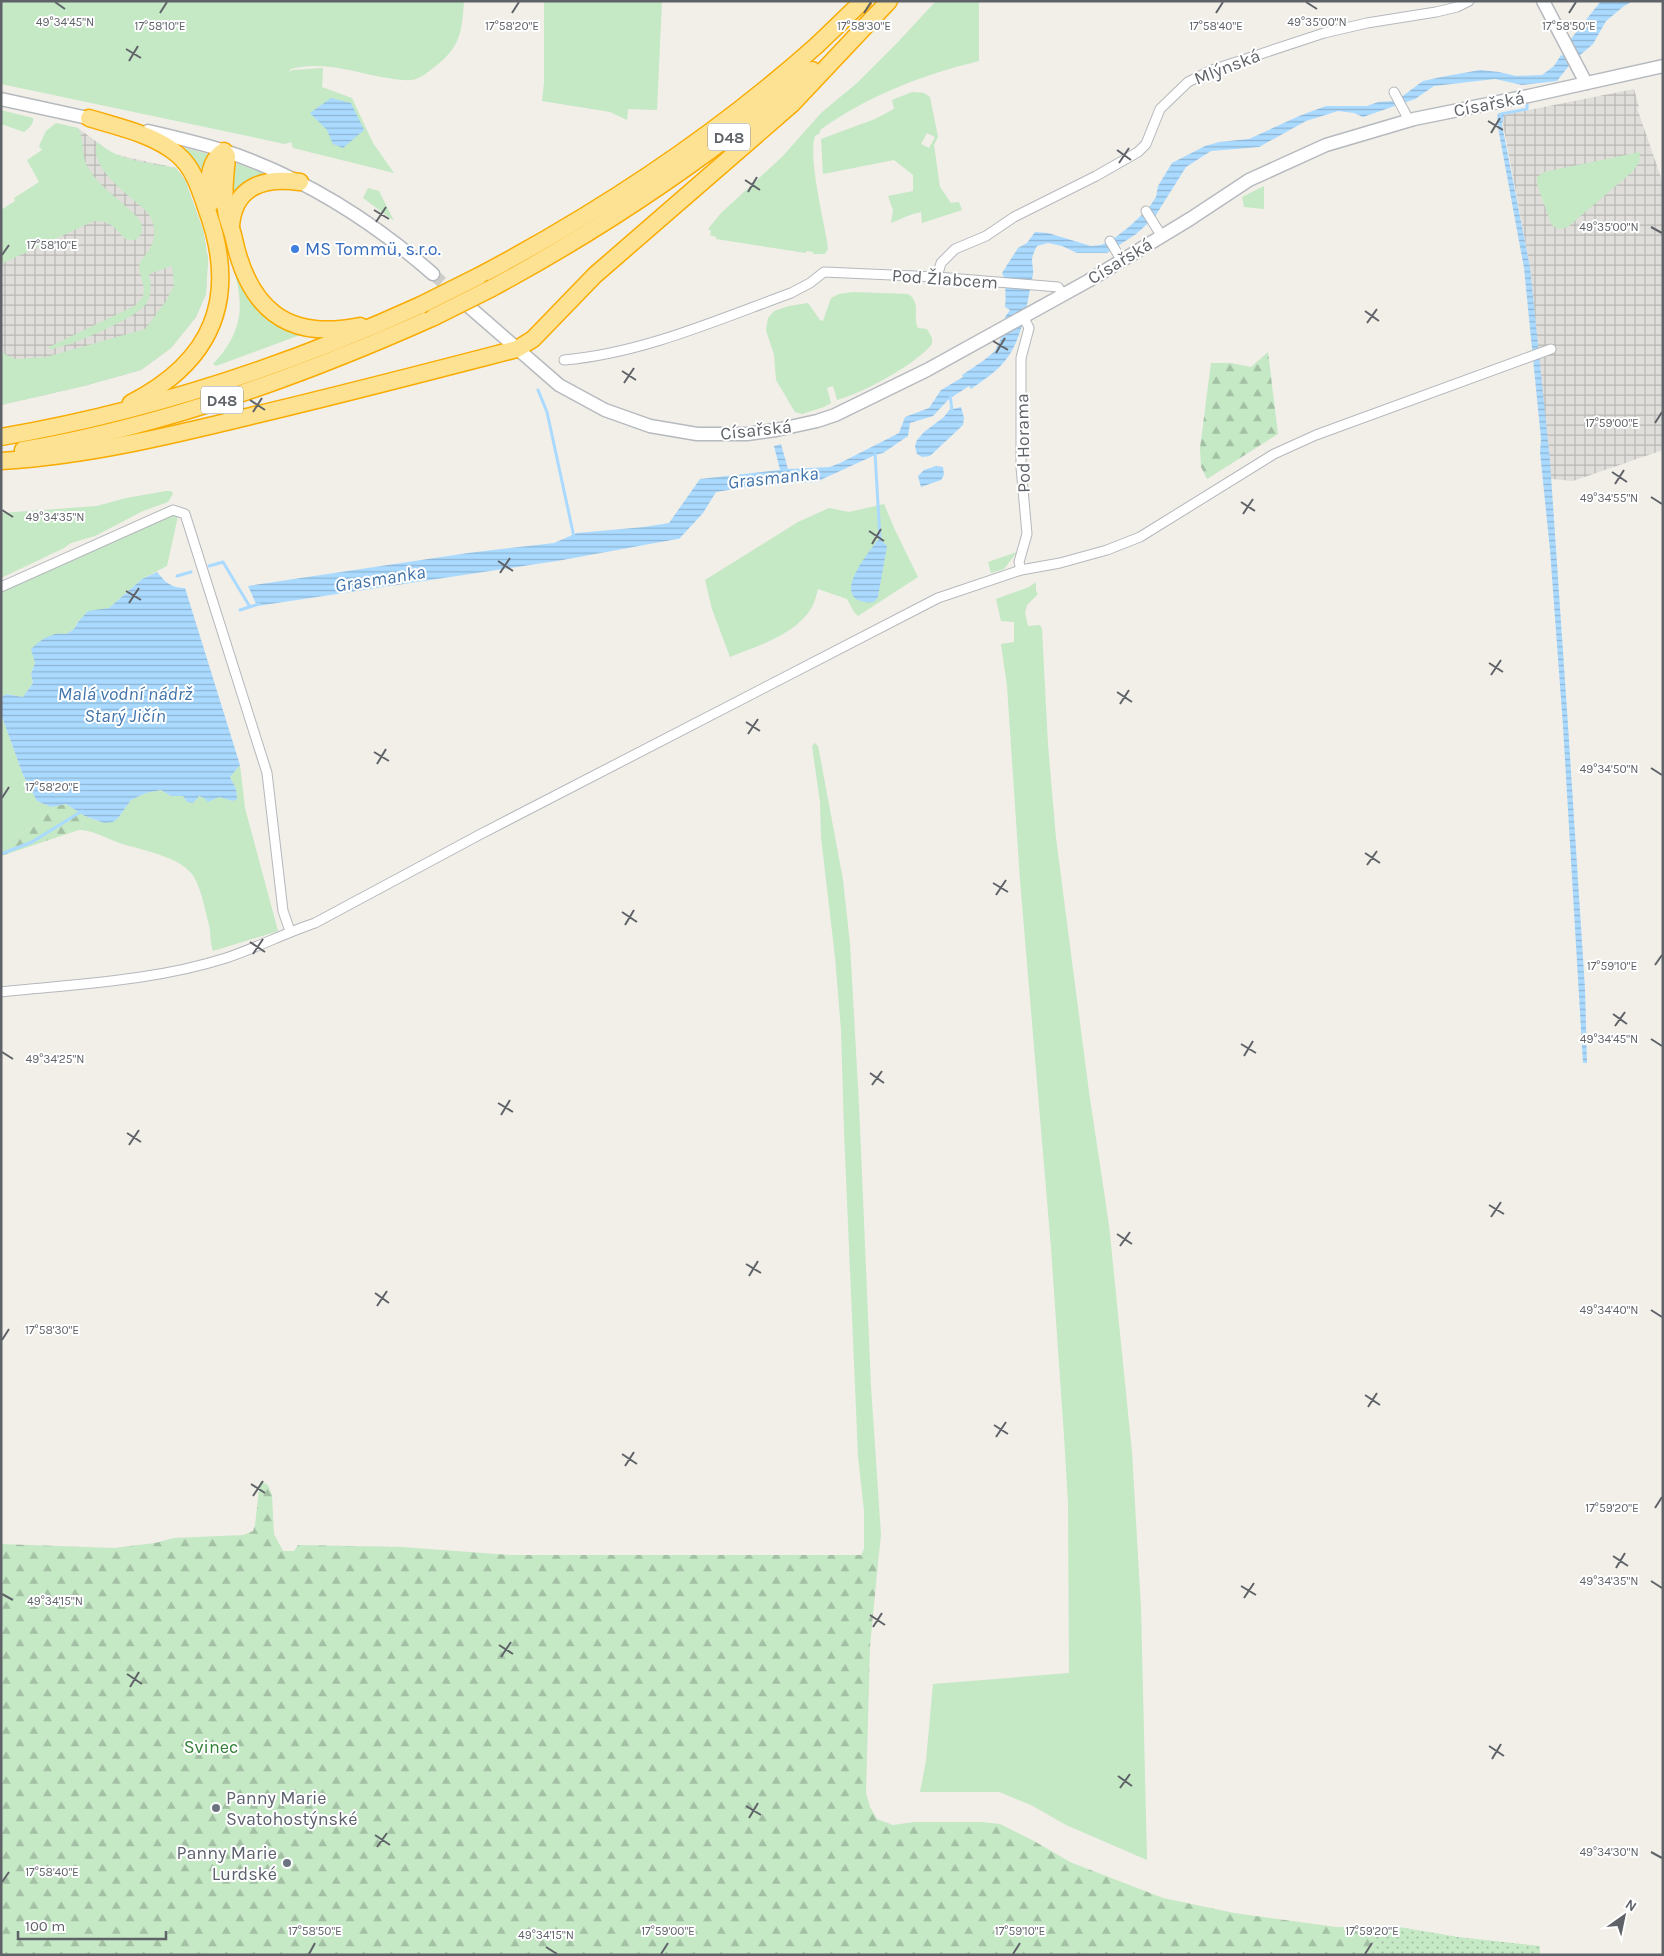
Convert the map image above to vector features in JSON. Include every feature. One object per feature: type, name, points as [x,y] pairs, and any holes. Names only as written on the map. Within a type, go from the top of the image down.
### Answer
[{"type":"highway","name":"D48","points":[[1,437],[100,417],[169,399],[242,376],[317,349],[400,314],[479,276],[580,220],[677,156],[816,46],[863,1]]},
{"type":"highway","name":"D48","points":[[1,454],[125,428],[214,403],[349,354],[434,317],[492,288],[589,233],[686,169],[785,93],[827,58],[888,1]]},
{"type":"highway","points":[[1,460],[36,458],[87,451],[176,434],[517,350],[533,339],[595,275],[792,104],[888,1]]},
{"type":"highway","points":[[89,118],[134,132],[162,144],[178,154],[190,168],[196,178],[212,223],[217,243],[220,288],[214,320],[204,340],[190,360],[166,382],[133,402],[100,417]]},
{"type":"highway","points":[[212,223],[208,189],[210,173],[216,158],[224,151],[227,156],[224,196],[238,258],[249,285],[264,307],[289,322],[306,328],[329,330],[370,324],[400,314]]},
{"type":"highway","points":[[231,228],[237,204],[251,188],[270,181],[300,182]]},
{"type":"street","name":"Mlýnská","points":[[937,277],[941,263],[955,250],[986,236],[1014,217],[1096,176],[1138,152],[1146,144],[1157,114],[1188,82],[1212,70],[1324,32],[1436,12],[1457,7],[1469,1]]},
{"type":"street","points":[[1543,1],[1586,83]]},
{"type":"street","name":"Císařská","points":[[455,294],[559,385],[584,400],[627,419],[673,431],[722,435],[773,431],[817,421],[927,370],[1122,260],[1252,179],[1330,144],[1409,120],[1663,66]]},
{"type":"street","points":[[1,99],[224,151],[260,164],[300,182],[377,228],[433,274]]},
{"type":"street","points":[[1398,99],[1409,120]]},
{"type":"street","points":[[1146,211],[1161,235]]},
{"type":"street","points":[[1112,245],[1122,260]]},
{"type":"street","name":"Pod Žlabcem","points":[[564,360],[592,357],[652,343],[791,293],[810,283],[824,272],[937,277],[1058,287],[1063,294]]},
{"type":"street","name":"Pod Horama","points":[[1021,570],[1019,562],[1027,534],[1021,467],[1021,358],[1029,328],[1023,316]]},
{"type":"street","points":[[1,992],[126,979],[176,971],[227,958],[290,931],[315,923],[479,835],[938,598],[1021,570],[1069,561],[1107,550],[1140,537],[1274,454],[1316,435],[1551,348]]},
{"type":"street","points":[[1,587],[173,510],[185,514],[267,773],[283,911],[290,931]]},
{"type":"shaded area","points":[[1634,89],[1639,107],[1637,108],[1663,183],[1663,450],[1573,481],[1551,479],[1530,267],[1502,119],[1504,115]]},
{"type":"shaded area","points":[[67,126],[78,128],[113,154],[176,168],[185,180],[203,230],[208,259],[206,294],[196,317],[171,348],[141,370],[84,386],[1,405],[1,238],[60,195]]},
{"type":"green space","points":[[1,1],[464,1],[461,29],[456,44],[445,58],[418,78],[400,80],[325,66],[302,67],[291,69],[289,72],[293,70],[323,68],[322,87],[352,98],[373,143],[394,173],[293,148],[291,142],[285,144],[1,84]]},
{"type":"green space","points":[[544,1],[662,1],[657,110],[628,109],[627,120],[610,112],[542,101],[544,82]]},
{"type":"green space","points":[[936,1],[979,1],[979,61],[937,73],[877,96],[820,130],[820,133],[815,136],[813,158],[828,249],[825,254],[813,254],[813,252],[806,251],[806,253],[716,239],[716,237],[710,235],[711,231],[708,229],[721,213],[782,157],[821,113],[857,83]]},
{"type":"green space","points":[[912,92],[924,93],[930,97],[938,137],[934,145],[940,187],[951,203],[959,202],[962,210],[922,223],[921,212],[891,223],[893,210],[888,196],[913,191],[913,175],[894,160],[823,174],[821,139],[875,119],[894,109],[892,100]],"holes":[[[927,133],[935,137],[929,148],[921,144]]]},
{"type":"green space","points":[[1,110],[33,118],[33,122],[24,132],[1,124]]},
{"type":"green space","points":[[56,123],[78,128],[82,137],[87,166],[98,181],[139,219],[142,232],[137,239],[126,239],[109,224],[103,221],[94,221],[1,264],[1,210],[15,201],[14,198],[39,182],[27,160],[42,150],[39,146],[46,131]]},
{"type":"green space","points":[[97,142],[124,157],[145,163],[176,168],[185,180],[203,230],[208,259],[206,294],[196,317],[171,348],[141,370],[84,386],[1,405],[1,350],[6,355],[16,359],[46,357],[145,329],[166,301],[174,285],[172,266],[149,274],[151,286],[149,297],[146,304],[140,310],[100,332],[70,344],[49,349],[49,347],[134,306],[143,297],[144,288],[139,266],[154,239],[152,220],[147,212],[121,190],[104,172],[96,152]]},
{"type":"green space","points":[[177,146],[212,155],[206,179]]},
{"type":"green space","points":[[1640,152],[1639,163],[1632,172],[1569,226],[1559,229],[1551,224],[1537,184],[1537,177],[1544,172]]},
{"type":"green space","points":[[233,162],[263,173],[237,190],[231,197]]},
{"type":"green space","points":[[1264,186],[1264,209],[1244,207],[1242,197]]},
{"type":"green space","points":[[368,188],[379,191],[394,221],[363,198]]},
{"type":"green space","points":[[214,197],[246,289],[311,331],[216,366],[213,364],[229,343],[238,322],[240,303],[237,283],[218,220]]},
{"type":"green space","points":[[853,292],[908,294],[915,301],[918,328],[927,329],[932,338],[932,344],[914,361],[874,385],[837,400],[833,386],[827,388],[831,403],[802,414],[795,412],[776,380],[774,355],[766,330],[768,318],[774,311],[808,303],[820,320],[823,321],[831,298],[839,294]]},
{"type":"green space","points":[[1268,352],[1278,434],[1207,479],[1201,467],[1200,448],[1211,363],[1231,363],[1251,367]]},
{"type":"green space","points":[[171,491],[173,494],[168,502],[143,511],[95,536],[71,543],[1,578],[1,513],[97,506],[126,498]]},
{"type":"green space","points":[[884,504],[918,577],[858,616],[847,599],[818,589],[812,607],[796,625],[764,644],[730,657],[712,609],[705,580],[798,522],[829,508],[849,512]]},
{"type":"green space","points":[[172,514],[178,516],[167,566],[142,579],[109,608],[95,611],[78,621],[74,629],[35,663],[31,674],[33,683],[23,697],[6,694],[1,698],[1,592]]},
{"type":"green space","points":[[1017,552],[1004,569],[991,573],[988,562]]},
{"type":"green space","points":[[1036,582],[1038,594],[1027,605],[1025,613],[1028,626],[1040,625],[1042,629],[1048,745],[1056,838],[1089,1092],[1109,1225],[1132,1452],[1141,1608],[1147,1860],[1066,1825],[1031,1805],[999,1792],[920,1792],[926,1761],[933,1684],[1069,1673],[1068,1503],[1064,1436],[1051,1248],[1020,880],[1007,686],[1001,644],[1014,642],[1014,622],[1001,621],[996,599],[1029,587]]},
{"type":"green space","points":[[1,714],[23,775],[37,801],[51,807],[38,823],[1,847]]},
{"type":"green space","points":[[815,743],[818,746],[843,880],[850,944],[871,1386],[881,1535],[878,1563],[861,1555],[864,1549],[864,1511],[858,1456],[841,1030],[835,957],[821,837],[820,802],[812,746]]},
{"type":"green space","points":[[240,765],[245,808],[278,931],[213,951],[201,894],[197,882],[189,870],[163,856],[85,830],[79,830],[85,816],[104,823],[118,818],[131,800],[146,793],[161,790],[171,796],[183,796],[187,802],[193,803],[198,796],[218,797],[236,789],[230,777]]},
{"type":"green space","points":[[66,804],[85,816],[79,830],[1,856],[1,847],[38,823],[51,807]]},
{"type":"green space","name":"Svinec","points":[[260,1481],[268,1485],[272,1495],[274,1534],[283,1551],[294,1551],[298,1545],[402,1547],[511,1555],[861,1555],[878,1563],[870,1646],[866,1793],[870,1807],[877,1819],[893,1825],[914,1822],[982,1822],[1000,1824],[1070,1862],[1163,1898],[1234,1913],[1336,1927],[1373,1927],[1372,1955],[1,1955],[1,1544],[114,1548],[155,1543],[174,1538],[243,1535],[253,1531],[255,1525]]},
{"type":"green space","points":[[1373,1927],[1399,1927],[1458,1937],[1540,1946],[1540,1955],[1372,1955]]},
{"type":"water","points":[[1601,1],[1633,1],[1606,21],[1593,44],[1571,63],[1557,81],[1522,85],[1495,79],[1434,86],[1415,99],[1363,117],[1354,113],[1338,111],[1306,121],[1259,147],[1211,151],[1186,167],[1154,218],[1136,234],[1107,253],[1077,253],[1062,246],[1048,243],[1037,246],[1032,260],[1033,274],[1023,322],[1010,354],[1000,366],[971,389],[969,386],[949,399],[933,416],[910,423],[908,436],[883,453],[816,482],[759,485],[716,492],[703,513],[679,539],[557,561],[257,606],[248,586],[468,553],[554,543],[577,533],[669,523],[700,479],[780,470],[774,446],[781,444],[788,469],[830,467],[840,463],[899,433],[905,417],[929,408],[941,390],[963,377],[962,375],[995,351],[1002,336],[1005,317],[1010,310],[1005,307],[1006,294],[1002,273],[1018,248],[1027,243],[1035,232],[1048,233],[1091,246],[1101,245],[1112,240],[1148,209],[1156,197],[1158,186],[1172,163],[1205,146],[1219,142],[1249,139],[1326,106],[1367,106],[1378,102],[1396,101],[1423,81],[1480,70],[1516,76],[1542,75],[1554,66],[1561,55],[1567,57],[1570,40]]},
{"type":"water","points":[[331,98],[351,103],[364,130],[343,148],[333,144],[327,130],[310,113]]},
{"type":"water","points":[[1498,113],[1504,115],[1502,125],[1530,267],[1550,461],[1585,989],[1587,1063],[1583,1063],[1563,726],[1550,550],[1540,452],[1541,439],[1524,268],[1497,122]]},
{"type":"water","points":[[961,407],[964,418],[963,425],[930,456],[922,457],[917,454],[915,446],[917,440],[924,432],[944,417],[949,410]]},
{"type":"water","points":[[936,466],[943,467],[944,475],[941,480],[921,487],[918,476],[924,470]]},
{"type":"water","points":[[880,539],[887,546],[878,597],[874,602],[858,600],[853,595],[851,588],[856,571]]},
{"type":"water","name":"Malá vodní nádrž Starý Jičín","points":[[157,572],[169,584],[185,588],[240,765],[230,777],[236,789],[237,799],[233,801],[219,797],[208,802],[199,796],[193,803],[187,802],[183,796],[171,796],[161,790],[146,793],[131,800],[118,818],[113,822],[104,823],[85,816],[66,804],[51,807],[37,801],[23,775],[1,714],[1,698],[6,694],[23,697],[33,683],[31,674],[35,663],[31,649],[38,642],[52,635],[66,634],[74,629],[88,611],[109,608],[142,579]]},
{"type":"waterway","points":[[1500,117],[1501,114],[1527,109],[1527,99]]},
{"type":"waterway","points":[[538,390],[547,412],[574,537]]},
{"type":"waterway","points":[[950,394],[952,411]]},
{"type":"waterway","points":[[875,453],[880,539]]},
{"type":"waterway","points":[[209,566],[223,562],[250,607]]},
{"type":"waterway","points":[[177,576],[191,572]]},
{"type":"waterway","name":"Grasmanka","points":[[240,610],[259,604]]},
{"type":"waterway","name":"Grasmanka","points":[[1,854],[32,842],[82,811]]},
{"type":"tunnel","points":[[433,274],[455,294]]},
{"type":"place","name":"MS Tommü, s.r.o.","points":[[295,249]]},
{"type":"place","name":"Panny Marie Svatohostýnské","points":[[216,1808]]},
{"type":"place","name":"Panny Marie Lurdské","points":[[287,1863]]}]
